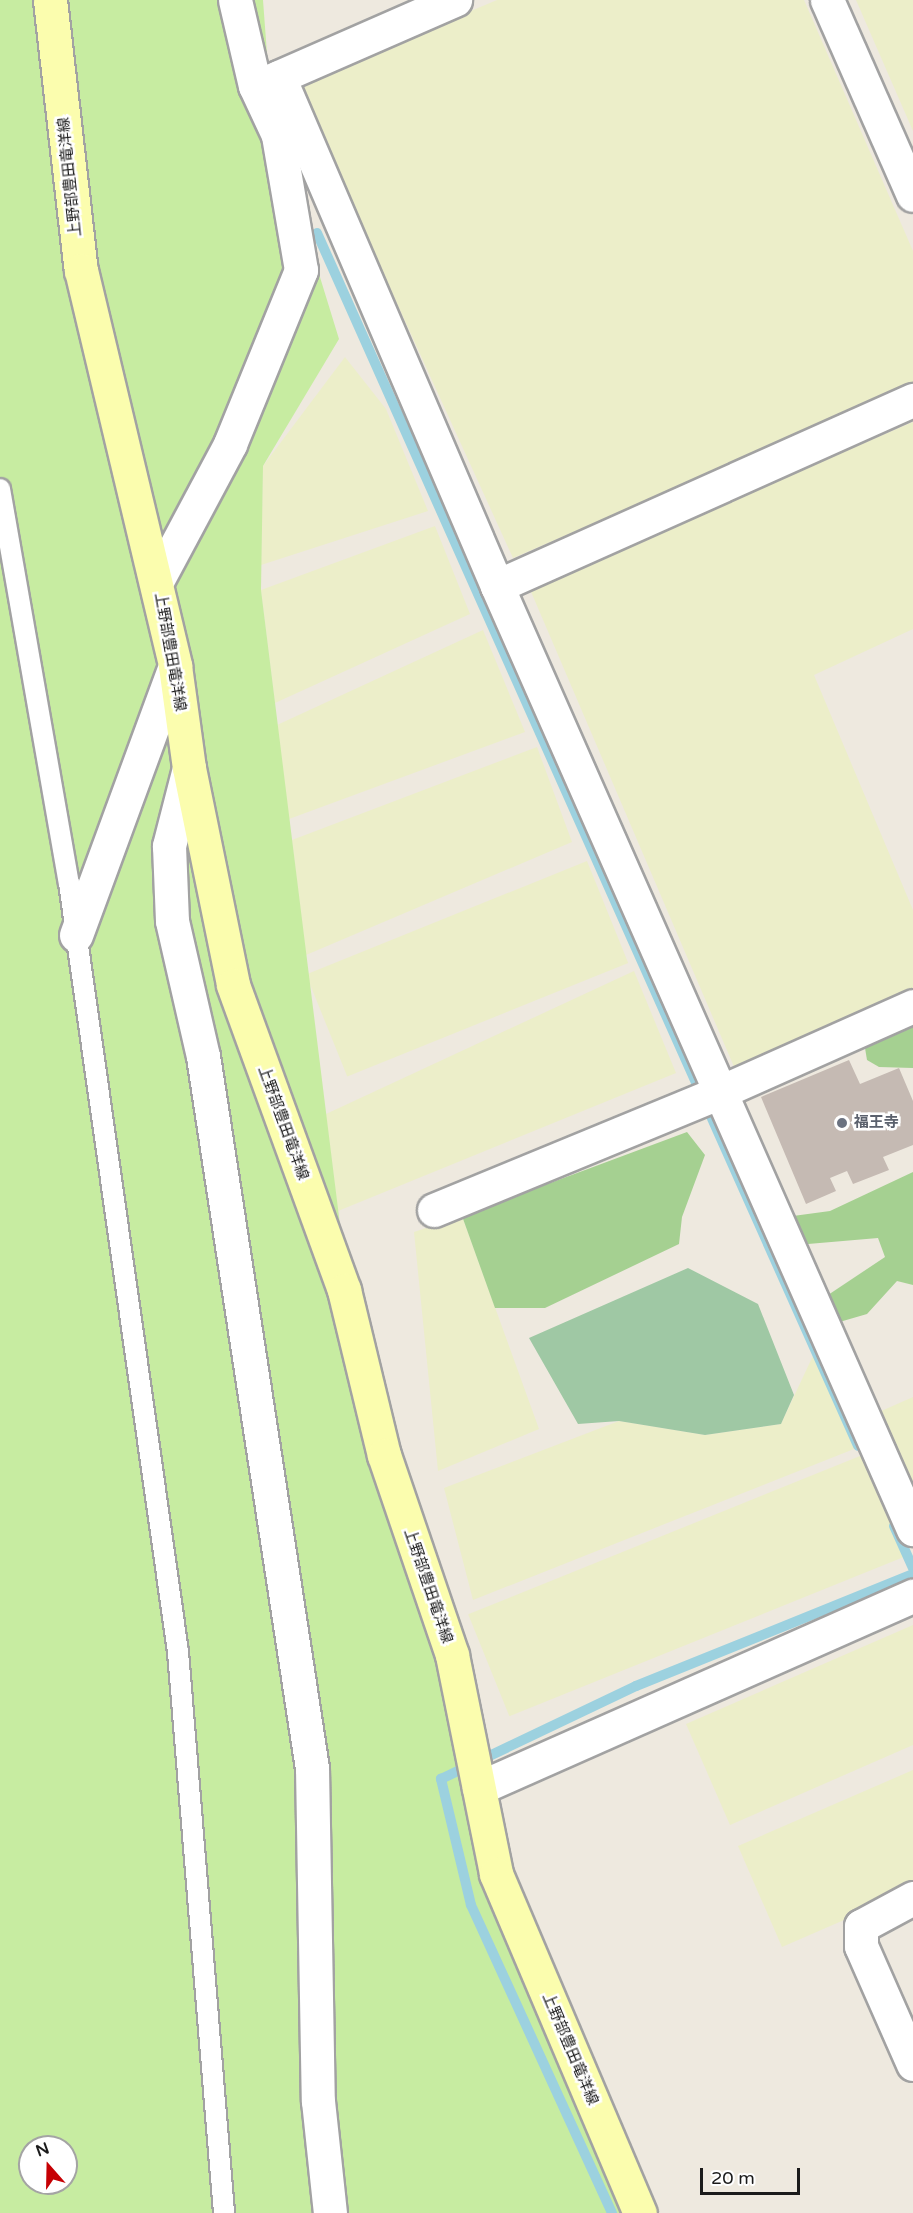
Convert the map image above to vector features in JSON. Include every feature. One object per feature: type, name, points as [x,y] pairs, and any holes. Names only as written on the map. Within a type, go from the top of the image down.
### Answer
[{"type":"main road","name":"上野部豊田竜洋線","points":[[50,0],[81,270],[175,666],[189,768],[233,985],[344,1290],[384,1455],[452,1655],[496,1874],[640,2213]]},
{"type":"street","points":[[235,0],[267,82],[497,586],[913,1529]]},
{"type":"street","points":[[267,82],[454,0]]},
{"type":"street","points":[[827,0],[913,195]]},
{"type":"street","points":[[156,580],[230,444],[300,270],[267,82]]},
{"type":"street","points":[[497,586],[913,400]]},
{"type":"street","points":[[76,935],[175,666]]},
{"type":"street","points":[[189,768],[169,846],[172,921],[202,1056],[312,1768],[318,2101],[330,2213]]},
{"type":"street","points":[[434,1210],[720,1092],[913,1006]]},
{"type":"street","points":[[479,1788],[913,1596]]},
{"type":"street","points":[[913,1898],[861,1926],[861,1946],[913,2064]]},
{"type":"lane","points":[[0,489],[76,935],[178,1652],[224,2213]]},
{"type":"green space","points":[[0,0],[263,0],[272,121],[339,339],[263,466],[261,590],[352,1321],[509,1906],[640,2213],[0,2213]]},
{"type":"green space","points":[[497,0],[804,0],[913,251],[913,386],[513,558],[297,84]]},
{"type":"green space","points":[[856,0],[913,0],[913,131]]},
{"type":"green space","points":[[345,357],[386,409],[428,511],[261,565],[263,466]]},
{"type":"green space","points":[[913,422],[913,629],[814,675],[913,910],[913,991],[735,1069],[529,587]]},
{"type":"green space","points":[[435,526],[470,614],[275,703],[261,590]]},
{"type":"green space","points":[[483,630],[525,732],[289,819],[277,725]]},
{"type":"green space","points":[[537,747],[572,842],[306,955],[292,840]]},
{"type":"green space","points":[[587,861],[628,963],[347,1076],[306,975]]},
{"type":"green space","points":[[634,971],[676,1073],[338,1211],[326,1114]]},
{"type":"green space","points":[[913,1020],[913,1068],[879,1067],[867,1060],[865,1048]]},
{"type":"green space","points":[[687,1132],[705,1155],[682,1217],[679,1244],[545,1308],[495,1308],[462,1216]]},
{"type":"green space","points":[[913,1172],[913,1285],[897,1281],[867,1314],[836,1323],[825,1297],[885,1257],[878,1238],[808,1244],[793,1216],[830,1211]]},
{"type":"green space","points":[[462,1216],[539,1429],[438,1471],[414,1232]]},
{"type":"green space","points":[[688,1268],[758,1304],[794,1395],[781,1424],[705,1435],[619,1421],[578,1424],[529,1338]]},
{"type":"green space","points":[[818,1345],[859,1447],[473,1600],[444,1488],[619,1421],[705,1435],[781,1424]]},
{"type":"green space","points":[[913,1397],[913,1490],[879,1412]]},
{"type":"green space","points":[[865,1454],[906,1556],[509,1716],[468,1614]]},
{"type":"green space","points":[[913,1625],[913,1745],[730,1825],[686,1724]]},
{"type":"green space","points":[[913,1770],[913,1890],[782,1947],[738,1846]]},
{"type":"building","name":"福王寺","points":[[849,1060],[860,1084],[899,1068],[913,1101],[913,1145],[883,1157],[889,1170],[853,1184],[847,1171],[830,1178],[836,1191],[806,1204],[761,1097]]},
{"type":"waterway","points":[[317,233],[858,1446]]},
{"type":"waterway","points":[[894,1526],[913,1568]]},
{"type":"waterway","points":[[612,2213],[471,1905],[441,1779],[636,1686],[913,1574]]},
{"type":"place","name":"福王寺","points":[[842,1123]]}]
